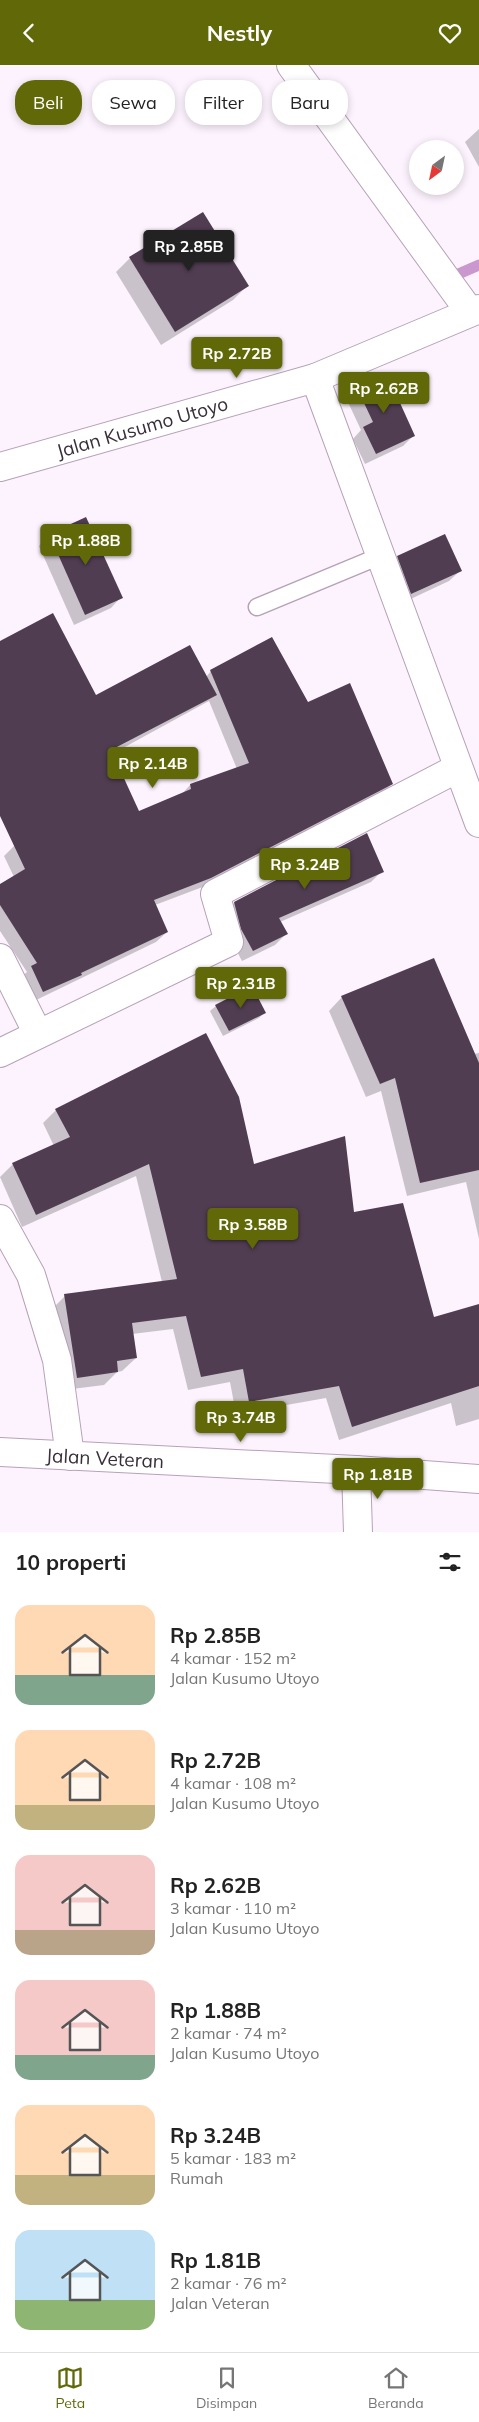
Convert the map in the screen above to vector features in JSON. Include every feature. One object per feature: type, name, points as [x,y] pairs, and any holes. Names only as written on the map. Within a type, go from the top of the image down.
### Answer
[{"type":"street","points":[[290,65],[475,311]]},
{"type":"street","name":"Jalan Kusumo Utoyo","points":[[0,467],[315,378],[475,311]]},
{"type":"street","points":[[315,378],[479,823]]},
{"type":"street","points":[[0,1053],[229,942],[215,894],[458,767]]},
{"type":"street","points":[[0,958],[38,1034]]},
{"type":"street","points":[[0,1219],[31,1275],[58,1360],[70,1456]]},
{"type":"street","name":"Jalan Veteran","points":[[0,1452],[356,1469],[479,1479]]},
{"type":"street","points":[[356,1469],[358,1532]]},
{"type":"lane","points":[[257,607],[380,556]]},
{"type":"building","points":[[203,212],[249,286],[175,332],[129,257]]},
{"type":"building","points":[[386,372],[415,436],[376,454],[363,427],[373,422],[356,386]]},
{"type":"building","points":[[86,517],[123,598],[85,615],[49,534]]},
{"type":"building","points":[[445,534],[462,571],[411,594],[397,556]]},
{"type":"building","points":[[53,613],[96,695],[190,645],[217,695],[111,750],[139,811],[191,789],[190,784],[249,763],[210,670],[272,637],[308,702],[350,683],[393,784],[211,878],[154,900],[168,932],[81,973],[82,975],[43,992],[31,966],[37,963],[0,905],[0,884],[25,869],[0,816],[0,641]]},
{"type":"building","points":[[367,833],[384,872],[279,918],[288,934],[253,951],[241,929],[234,902]]},
{"type":"building","points":[[434,958],[479,1063],[479,1170],[420,1183],[395,1078],[380,1084],[341,996]]},
{"type":"building","points":[[252,986],[266,1013],[229,1031],[215,1005]]},
{"type":"building","points":[[206,1033],[239,1097],[254,1164],[345,1136],[354,1212],[403,1203],[434,1317],[479,1304],[479,1386],[352,1427],[339,1386],[249,1402],[243,1369],[201,1377],[186,1316],[132,1323],[137,1358],[117,1361],[118,1372],[77,1378],[64,1294],[177,1279],[149,1164],[36,1215],[12,1163],[70,1137],[55,1109]]},
{"type":"waterway","points":[[456,275],[479,265]]}]
